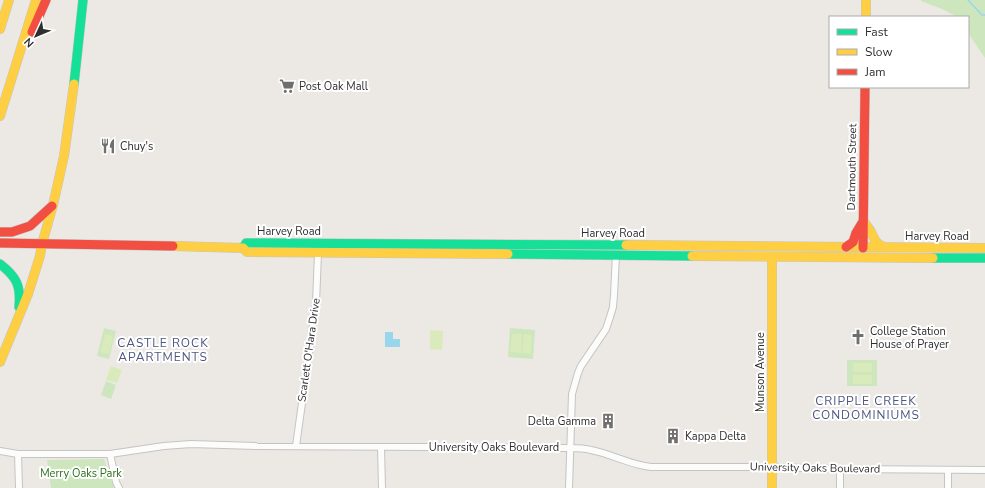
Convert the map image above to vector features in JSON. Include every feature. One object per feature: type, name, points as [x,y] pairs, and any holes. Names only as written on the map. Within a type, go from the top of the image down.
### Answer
[{"type":"main road","points":[[0,29],[9,0]]},
{"type":"main road","points":[[0,116],[36,0]]},
{"type":"main road","points":[[11,81],[46,0]]},
{"type":"main road","points":[[0,362],[17,323],[30,286],[40,256],[53,205],[64,156],[75,76],[83,0]]},
{"type":"main road","points":[[866,0],[866,16]]},
{"type":"main road","name":"Dartmouth Street","points":[[864,248],[865,88]]},
{"type":"main road","points":[[0,232],[12,232],[30,226],[53,205]]},
{"type":"main road","points":[[846,248],[853,242],[856,233],[863,222],[875,243],[887,248]]},
{"type":"main road","name":"Harvey Road","points":[[0,243],[243,248],[247,252],[985,258]]},
{"type":"main road","name":"Harvey Road","points":[[243,248],[246,243],[985,248]]},
{"type":"main road","points":[[318,253],[320,249],[338,248],[342,243]]},
{"type":"main road","points":[[445,244],[447,254]]},
{"type":"main road","points":[[534,254],[540,250],[563,250],[567,245]]},
{"type":"main road","points":[[616,255],[618,250],[640,250],[646,246]]},
{"type":"main road","points":[[751,247],[768,252],[772,257],[778,252],[791,252],[801,247]]},
{"type":"main road","points":[[839,257],[844,252],[860,252],[864,248],[868,251],[878,253],[885,258]]},
{"type":"main road","points":[[967,258],[968,254],[970,253],[985,253]]},
{"type":"main road","name":"Munson Avenue","points":[[772,257],[772,488]]},
{"type":"main road","points":[[0,264],[13,273],[19,284],[20,297],[17,323]]},
{"type":"street","name":"Scarlett O'Hara Drive","points":[[296,446],[316,303],[318,253]]},
{"type":"street","points":[[569,488],[572,394],[578,373],[606,329],[610,317],[614,295],[616,255]]},
{"type":"street","name":"University Oaks Boulevard","points":[[0,452],[18,454],[110,454],[164,446],[191,444],[256,446],[570,448],[590,449],[634,464],[651,467],[985,470]]},
{"type":"street","points":[[381,447],[382,488]]},
{"type":"street","points":[[18,454],[19,488]]},
{"type":"street","points":[[110,454],[116,482],[119,488]]},
{"type":"street","points":[[840,469],[840,488]]},
{"type":"street","points":[[948,470],[948,488]]},
{"type":"green space","points":[[985,0],[985,58],[969,34],[969,16],[955,16],[921,1]]},
{"type":"green space","points":[[104,328],[116,331],[109,359],[97,356]]},
{"type":"green space","points":[[510,328],[535,330],[533,359],[508,357]]},
{"type":"green space","points":[[430,330],[443,331],[442,350],[430,349]]},
{"type":"green space","points":[[105,334],[113,336],[109,354],[100,352]]},
{"type":"green space","points":[[512,334],[522,334],[521,353],[510,352]]},
{"type":"green space","points":[[524,334],[532,335],[531,354],[522,353]]},
{"type":"green space","points":[[847,360],[877,360],[877,386],[847,386]]},
{"type":"green space","points":[[853,363],[872,363],[872,372],[853,372]]},
{"type":"green space","points":[[111,366],[122,370],[117,383],[106,380]]},
{"type":"green space","points":[[853,375],[872,375],[872,384],[853,384]]},
{"type":"green space","points":[[106,381],[116,385],[111,399],[101,395]]},
{"type":"green space","name":"Merry Oaks Park","points":[[104,459],[114,488],[51,488],[47,460]]},
{"type":"water","points":[[385,332],[393,332],[393,339],[400,339],[400,347],[385,347]]},
{"type":"waterway","points":[[968,0],[982,15],[985,15]]},
{"type":"traffic: fast","points":[[74,84],[83,0]]},
{"type":"traffic: fast","points":[[243,248],[246,243],[626,245]]},
{"type":"traffic: fast","points":[[508,254],[692,256]]},
{"type":"traffic: fast","points":[[933,258],[985,258]]},
{"type":"traffic: fast","points":[[0,264],[17,282],[19,307]]},
{"type":"traffic: slow","points":[[0,29],[9,0]]},
{"type":"traffic: slow","points":[[0,116],[36,0]]},
{"type":"traffic: slow","points":[[866,0],[866,16]]},
{"type":"traffic: slow","points":[[0,362],[28,294],[40,256],[64,156],[74,84]]},
{"type":"traffic: slow","points":[[863,221],[879,245],[884,247]]},
{"type":"traffic: slow","points":[[626,245],[985,248]]},
{"type":"traffic: slow","points":[[173,246],[243,248],[247,252],[508,254]]},
{"type":"traffic: slow","points":[[692,256],[933,258]]},
{"type":"traffic: slow","points":[[772,257],[772,488]]},
{"type":"traffic: jam","points":[[32,32],[46,0]]},
{"type":"traffic: jam","points":[[863,248],[865,88]]},
{"type":"traffic: jam","points":[[0,232],[12,232],[30,226],[52,206]]},
{"type":"traffic: jam","points":[[846,247],[853,242],[862,223]]},
{"type":"traffic: jam","points":[[0,243],[173,246]]},
{"type":"place","name":"Post Oak Mall","points":[[287,86]]},
{"type":"place","name":"Chuy's","points":[[108,146]]},
{"type":"place","name":"College Station House of Prayer","points":[[858,337]]},
{"type":"place","name":"Delta Gamma","points":[[608,421]]},
{"type":"place","name":"Kappa Delta","points":[[673,436]]},
{"type":"district","name":"CASTLE ROCK APARTMENTS","points":[[163,350]]},
{"type":"district","name":"CRIPPLE CREEK CONDOMINIUMS","points":[[866,408]]}]
